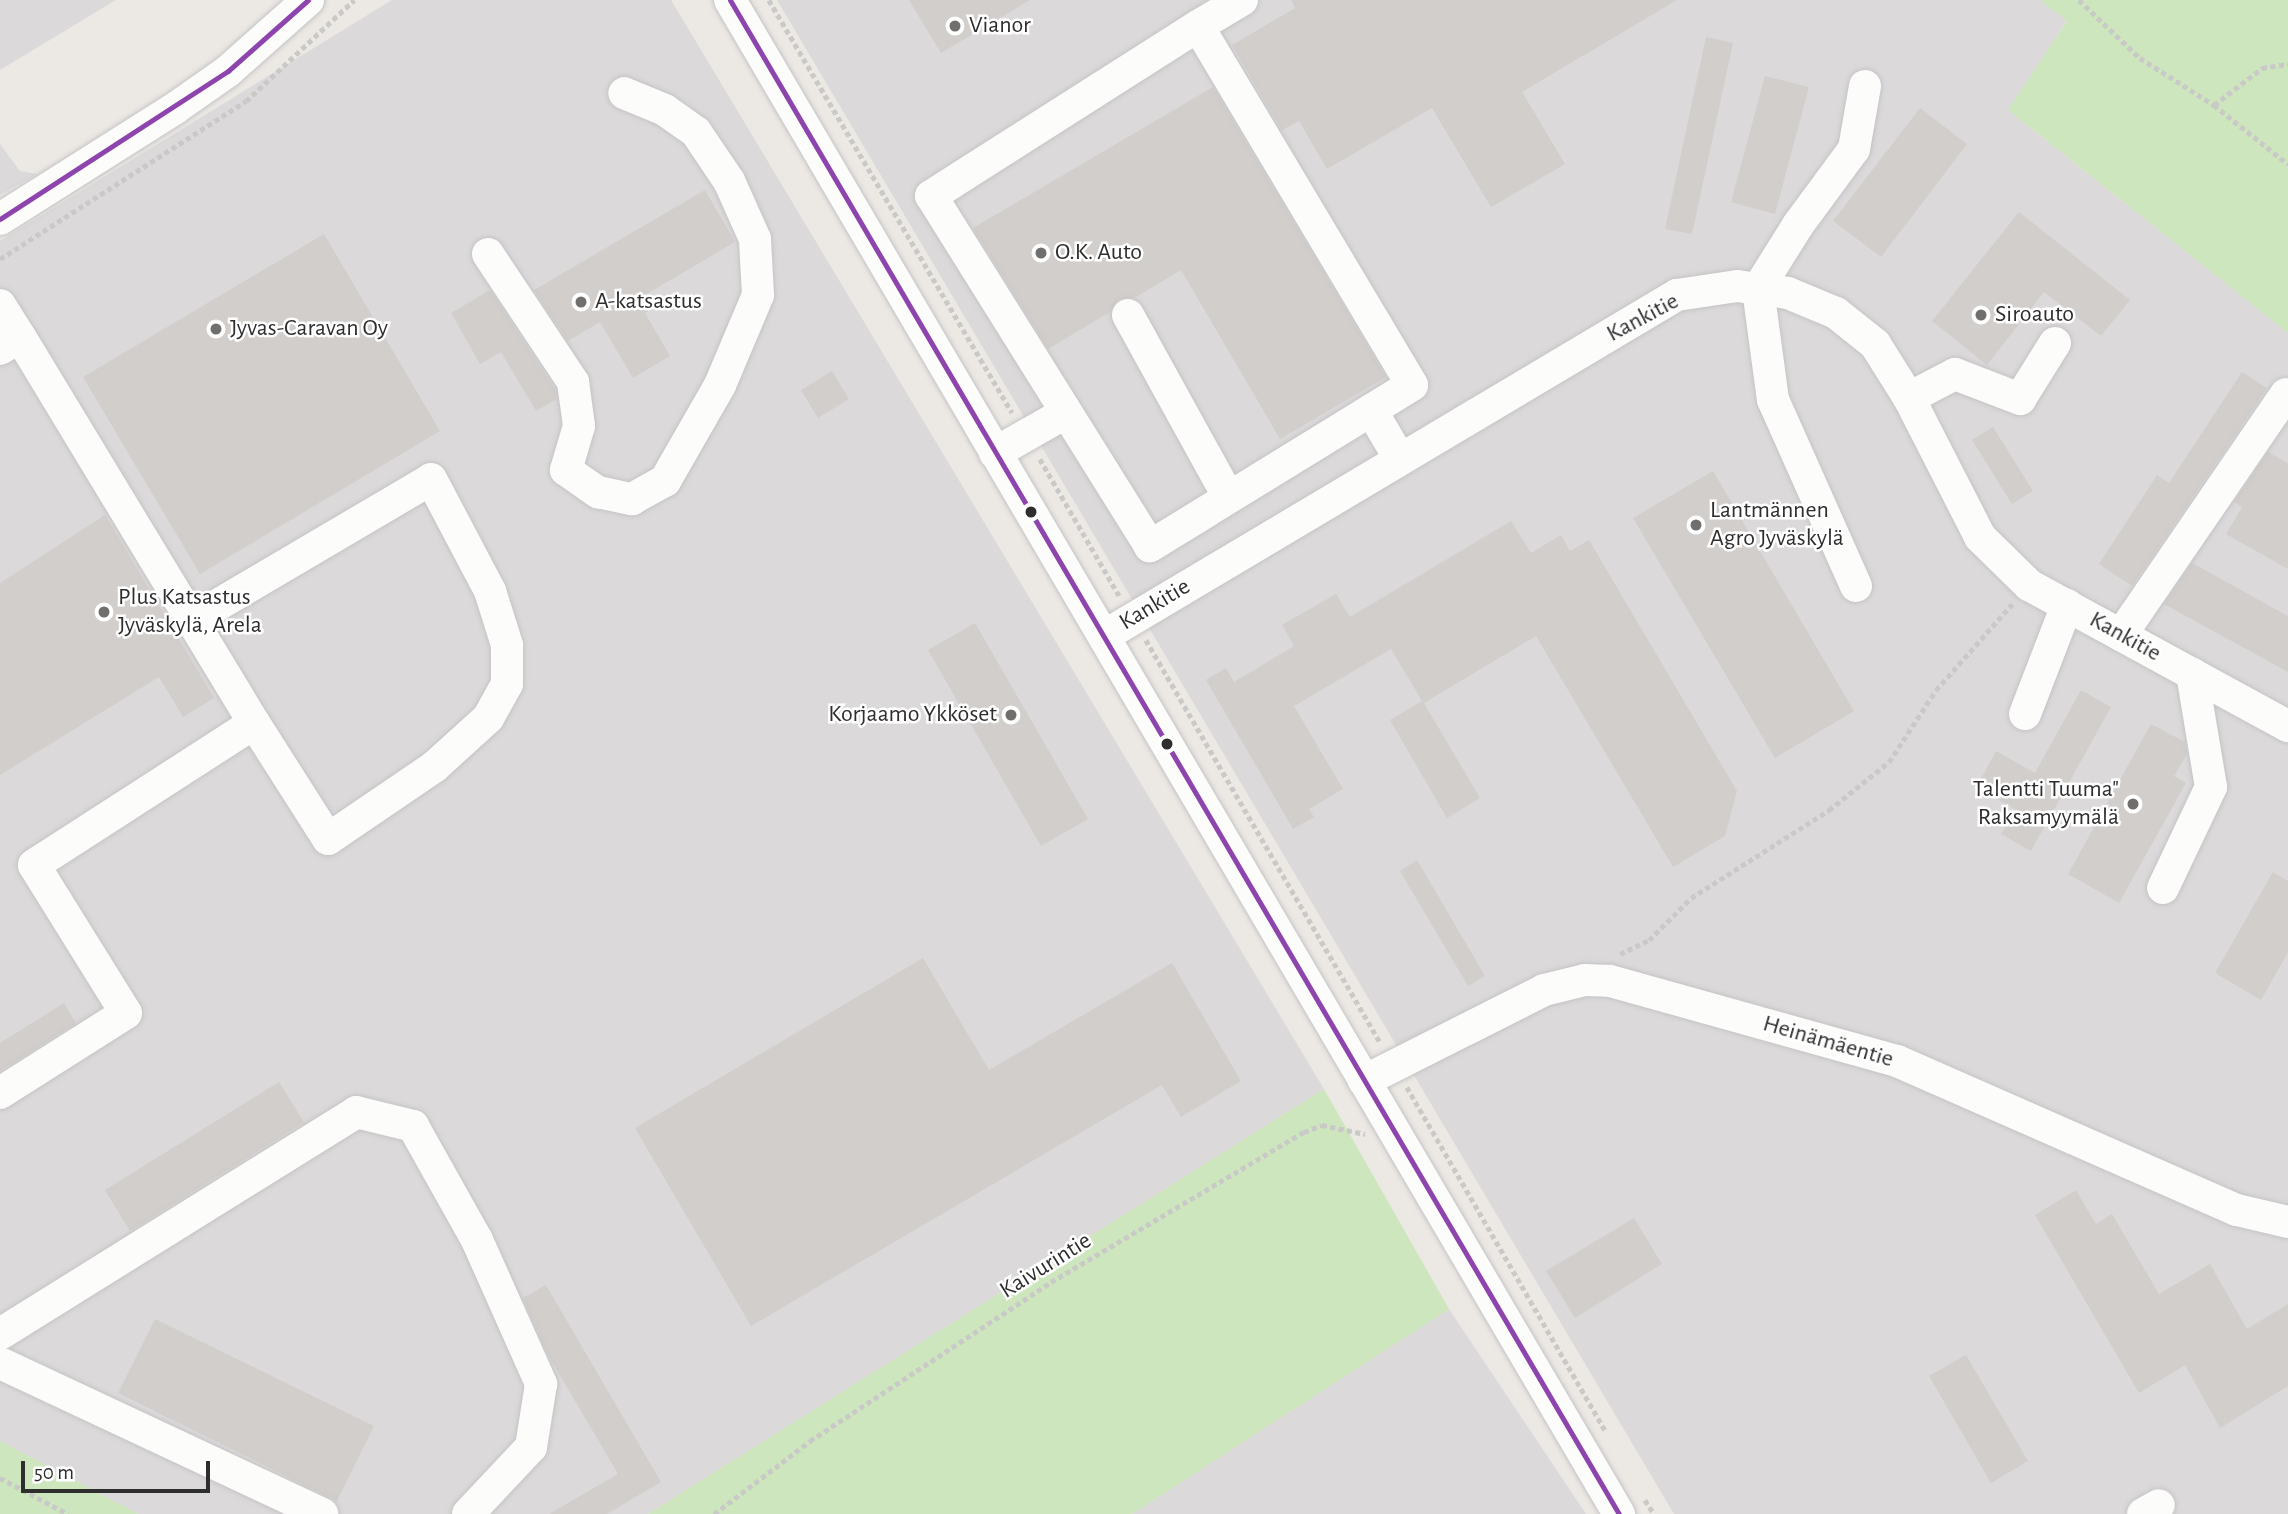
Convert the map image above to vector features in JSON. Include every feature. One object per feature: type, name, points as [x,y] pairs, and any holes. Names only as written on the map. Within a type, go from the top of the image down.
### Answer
[{"type":"street","points":[[0,219],[174,109],[238,63],[308,0]]},
{"type":"street","points":[[730,0],[1619,1514]]},
{"type":"street","points":[[1198,26],[1412,385],[1150,546],[931,196],[1198,26],[1242,0]]},
{"type":"street","points":[[1856,586],[1773,400],[1758,289],[1798,225],[1854,149],[1865,86]]},
{"type":"street","points":[[488,254],[573,382],[579,426],[566,470],[598,492],[632,499],[665,481],[720,385],[758,295],[755,239],[729,181],[696,132],[665,110],[624,93]]},
{"type":"street","name":"Kankitie","points":[[1104,636],[1677,295],[1737,286],[1788,293],[1836,313],[1875,344],[1909,398],[1980,537],[2029,585],[2193,674],[2285,716]]},
{"type":"street","points":[[0,305],[10,343],[192,620],[328,839],[434,767],[488,718],[507,684],[507,645],[490,591],[431,479],[192,620]]},
{"type":"street","points":[[1128,315],[1228,496]]},
{"type":"street","points":[[1909,398],[1955,374],[2020,399],[2055,343]]},
{"type":"street","points":[[2121,635],[2286,394]]},
{"type":"street","points":[[1371,410],[1400,459]]},
{"type":"street","points":[[995,453],[1065,412]]},
{"type":"street","points":[[2025,714],[2067,606]]},
{"type":"street","points":[[2163,888],[2211,787],[2193,674]]},
{"type":"street","points":[[0,1093],[126,1013],[34,865],[254,723]]},
{"type":"street","name":"Heinämäentie","points":[[1364,1081],[1544,990],[1585,980],[1610,981],[1897,1061],[2237,1210],[2288,1222]]},
{"type":"street","points":[[0,1334],[356,1112],[413,1126],[477,1240],[541,1384],[531,1447],[468,1514]]},
{"type":"street","points":[[0,1363],[322,1514]]},
{"type":"path","points":[[769,0],[1416,1102],[1612,1442]]},
{"type":"path","points":[[2079,0],[2140,58],[2214,105],[2288,164]]},
{"type":"path","points":[[2214,105],[2262,68],[2288,64]]},
{"type":"path","points":[[1610,981],[1613,958],[1649,940],[1691,898],[1829,810],[1889,762],[1936,690],[2029,585]]},
{"type":"path","name":"Kaivurintie","points":[[714,1514],[810,1441],[1051,1282],[1292,1139],[1322,1125],[1363,1135],[1416,1102]]},
{"type":"path","points":[[0,1478],[68,1514]]},
{"type":"path","points":[[1640,1490],[1654,1514]]},
{"type":"shaded area","points":[[0,0],[116,0],[0,70]]},
{"type":"shaded area","points":[[392,0],[671,0],[1324,1089],[648,1514],[138,1514],[0,1441],[0,241]]},
{"type":"shaded area","points":[[777,0],[2040,0],[2067,20],[2009,111],[2288,333],[2288,1514],[1674,1514]]},
{"type":"shaded area","points":[[0,144],[20,171],[37,174],[0,195]]},
{"type":"shaded area","points":[[1449,1309],[1586,1514],[1132,1514]]},
{"type":"green space","points":[[2040,0],[2288,0],[2288,333],[2008,110],[2067,21]]},
{"type":"green space","points":[[1324,1089],[1449,1309],[1132,1514],[648,1514]]},
{"type":"green space","points":[[0,1441],[138,1514],[0,1514]]},
{"type":"building","name":"Vianor","points":[[909,0],[1030,0],[941,53]]},
{"type":"building","points":[[1291,0],[1677,0],[1522,92],[1565,164],[1491,207],[1432,108],[1327,169],[1299,121],[1282,130],[1232,45],[1295,8]]},
{"type":"building","points":[[1706,37],[1733,43],[1692,234],[1665,229]]},
{"type":"building","points":[[1765,76],[1809,87],[1775,214],[1731,202]]},
{"type":"building","points":[[1213,87],[1386,377],[1280,439],[1181,270],[1134,298],[1119,299],[1110,312],[1048,349],[973,228]]},
{"type":"building","points":[[1920,108],[1967,144],[1881,257],[1833,221]]},
{"type":"building","name":"A-katsastus","points":[[705,190],[735,242],[645,295],[653,309],[645,313],[670,356],[633,378],[600,322],[568,341],[534,290]]},
{"type":"building","points":[[2019,212],[2130,300],[2101,336],[2044,292],[1987,365],[1932,321]]},
{"type":"building","points":[[324,234],[440,431],[200,574],[83,377]]},
{"type":"building","points":[[490,290],[555,389],[557,399],[536,411],[501,352],[480,364],[451,313]]},
{"type":"building","points":[[832,371],[849,399],[818,418],[801,390]]},
{"type":"building","points":[[2242,372],[2267,388],[2132,586],[2099,564],[2157,475],[2169,483]]},
{"type":"building","points":[[1993,427],[2033,491],[2012,504],[1972,440]]},
{"type":"building","points":[[2268,452],[2288,463],[2288,569],[2226,534],[2242,507],[2234,502]]},
{"type":"building","points":[[1713,471],[1854,711],[1775,758],[1633,518]]},
{"type":"building","points":[[105,515],[214,698],[183,717],[159,677],[0,775],[0,583]]},
{"type":"building","points":[[1511,521],[1531,553],[1561,535],[1570,551],[1589,540],[1737,791],[1725,836],[1673,867],[1536,636],[1424,703],[1480,798],[1447,818],[1390,720],[1422,701],[1391,649],[1294,706],[1343,789],[1309,809],[1314,817],[1293,829],[1206,680],[1226,668],[1234,682],[1294,646],[1282,625],[1336,594],[1350,617]]},
{"type":"building","points":[[2192,563],[2288,616],[2288,672],[2164,604]]},
{"type":"building","points":[[975,623],[1088,819],[1041,846],[928,650]]},
{"type":"building","points":[[2081,690],[2111,707],[2031,851],[2001,834],[2015,809],[1976,788],[1996,751],[2035,773]]},
{"type":"building","points":[[2151,724],[2185,742],[2187,754],[2174,776],[2186,783],[2119,903],[2068,874]]},
{"type":"building","points":[[1417,860],[1485,976],[1468,986],[1400,871]]},
{"type":"building","points":[[2273,872],[2288,881],[2288,952],[2261,1000],[2215,973]]},
{"type":"building","points":[[923,958],[989,1070],[1172,963],[1241,1081],[1181,1117],[1162,1085],[751,1326],[635,1128]]},
{"type":"building","points":[[64,1003],[76,1023],[0,1071],[0,1043]]},
{"type":"building","points":[[279,1082],[304,1122],[130,1231],[105,1190]]},
{"type":"building","points":[[2076,1190],[2096,1224],[2112,1214],[2159,1294],[2210,1264],[2247,1329],[2288,1304],[2288,1386],[2220,1428],[2185,1365],[2139,1393],[2035,1215]]},
{"type":"building","points":[[1634,1218],[1662,1264],[1575,1318],[1546,1271]]},
{"type":"building","points":[[546,1285],[661,1482],[607,1514],[549,1514],[618,1474],[547,1353],[523,1298]]},
{"type":"building","points":[[155,1319],[374,1426],[337,1501],[118,1393]]},
{"type":"building","points":[[1966,1355],[2028,1461],[1991,1483],[1929,1376]]},
{"type":"transit line","points":[[0,219],[228,71],[308,0]]},
{"type":"transit line","points":[[730,0],[1619,1514]]},
{"type":"place","name":"Vianor","points":[[955,26]]},
{"type":"place","name":"O.K. Auto","points":[[1041,253]]},
{"type":"place","name":"A-katsastus","points":[[581,302]]},
{"type":"place","name":"Siroauto","points":[[1981,315]]},
{"type":"place","name":"Jyvas-Caravan Oy","points":[[216,329]]},
{"type":"place","name":"Lantmännen Agro Jyväskylä","points":[[1696,525]]},
{"type":"place","name":"Plus Katsastus Jyväskylä, Arela","points":[[104,612]]},
{"type":"place","name":"Korjaamo Ykköset","points":[[1011,715]]},
{"type":"place","name":"Talentti Tuuma\" Raksamyymälä","points":[[2133,804]]}]
